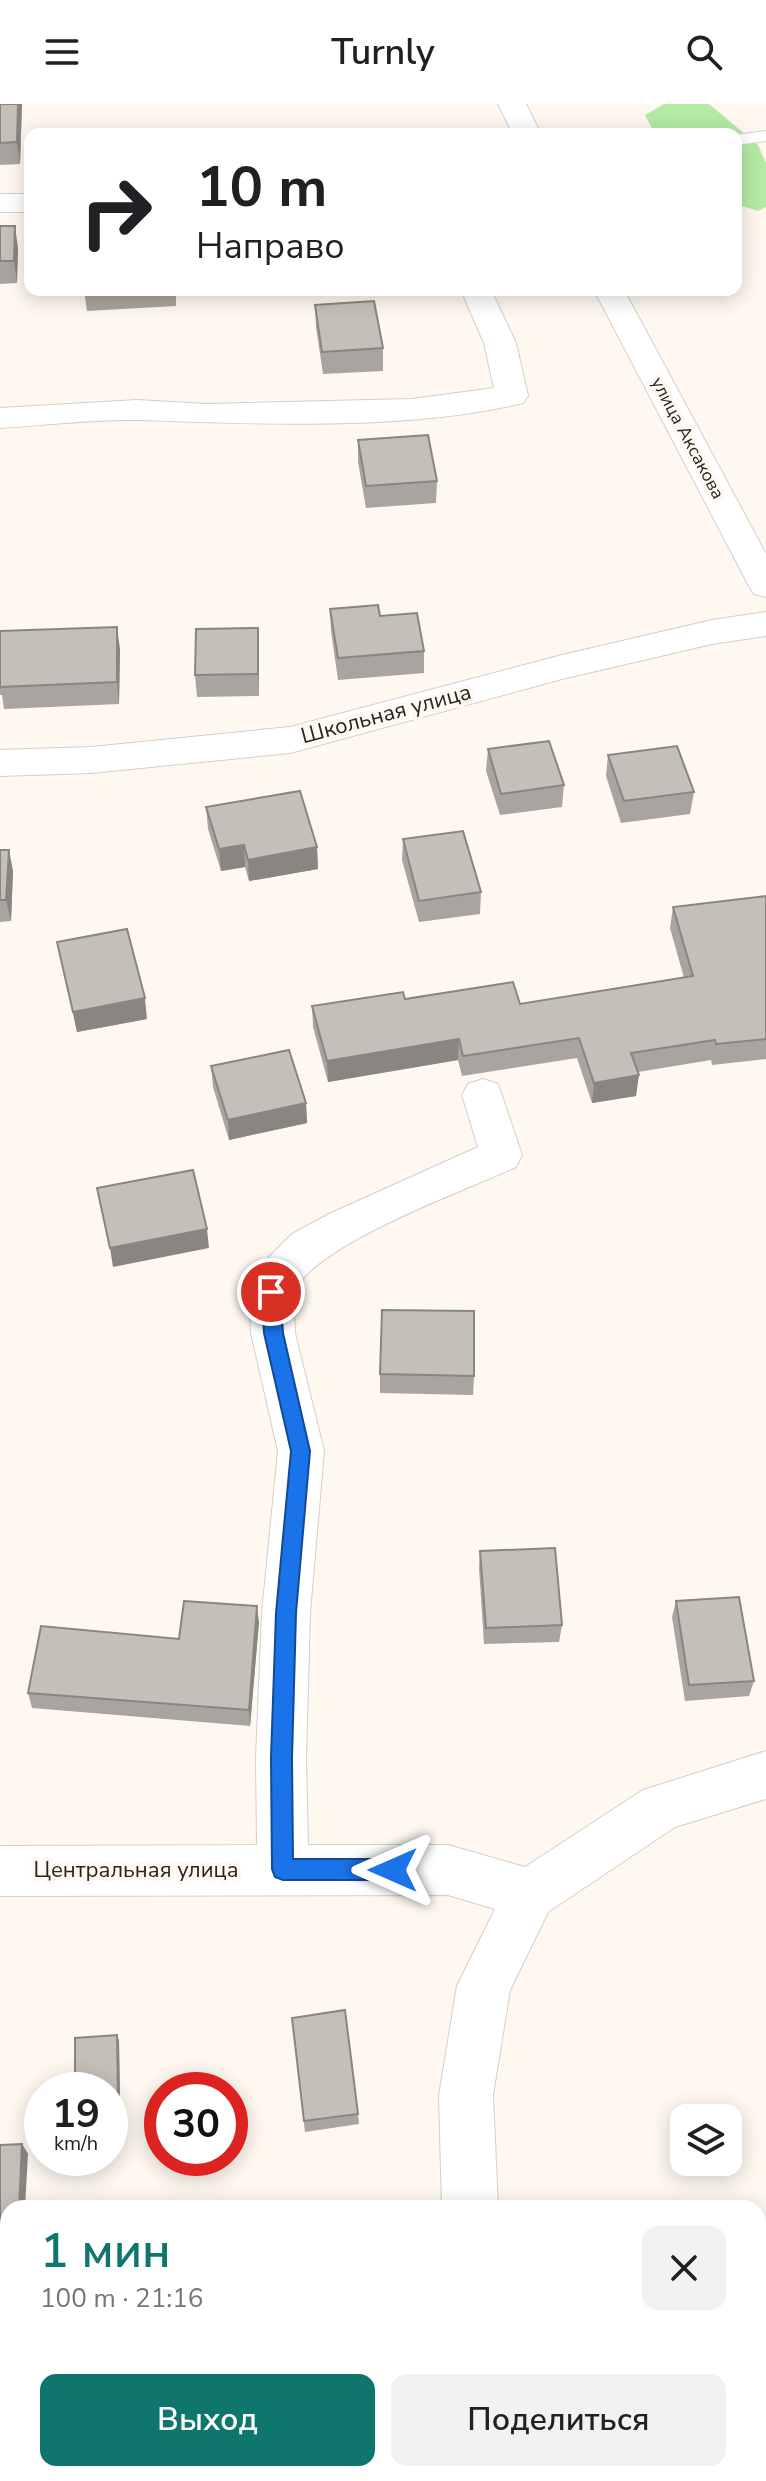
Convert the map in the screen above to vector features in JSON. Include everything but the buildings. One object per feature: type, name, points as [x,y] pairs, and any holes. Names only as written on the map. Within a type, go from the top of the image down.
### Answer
[{"type":"street","points":[[512,104],[524,128]]},
{"type":"street","points":[[0,203],[24,203]]},
{"type":"street","points":[[0,418],[137,410],[207,414],[412,409],[512,396],[500,343],[479,296]]},
{"type":"street","name":"улица Аксакова","points":[[612,296],[766,586]]},
{"type":"street","name":"Школьная улица","points":[[0,763],[91,760],[290,740],[562,667],[712,632],[766,624]]},
{"type":"street","points":[[283,1869],[281,1758],[286,1613],[301,1451],[273,1333],[271,1292],[281,1273],[307,1247],[344,1226],[501,1155],[483,1095]]},
{"type":"street","points":[[470,2200],[466,2095],[484,1986],[530,1894],[661,1807],[738,1780],[766,1775]]},
{"type":"street","name":"Центральная улица","points":[[0,1871],[448,1870],[530,1894]]},
{"type":"lane","points":[[742,139],[766,136]]},
{"type":"green space","points":[[664,104],[709,104],[738,128],[652,128],[645,115]]},
{"type":"green space","points":[[742,132],[758,145],[766,163],[766,207],[758,211],[742,206]]},
{"type":"route","points":[[271,1292],[273,1333],[301,1451],[286,1613],[281,1758],[283,1869],[393,1870]]}]
